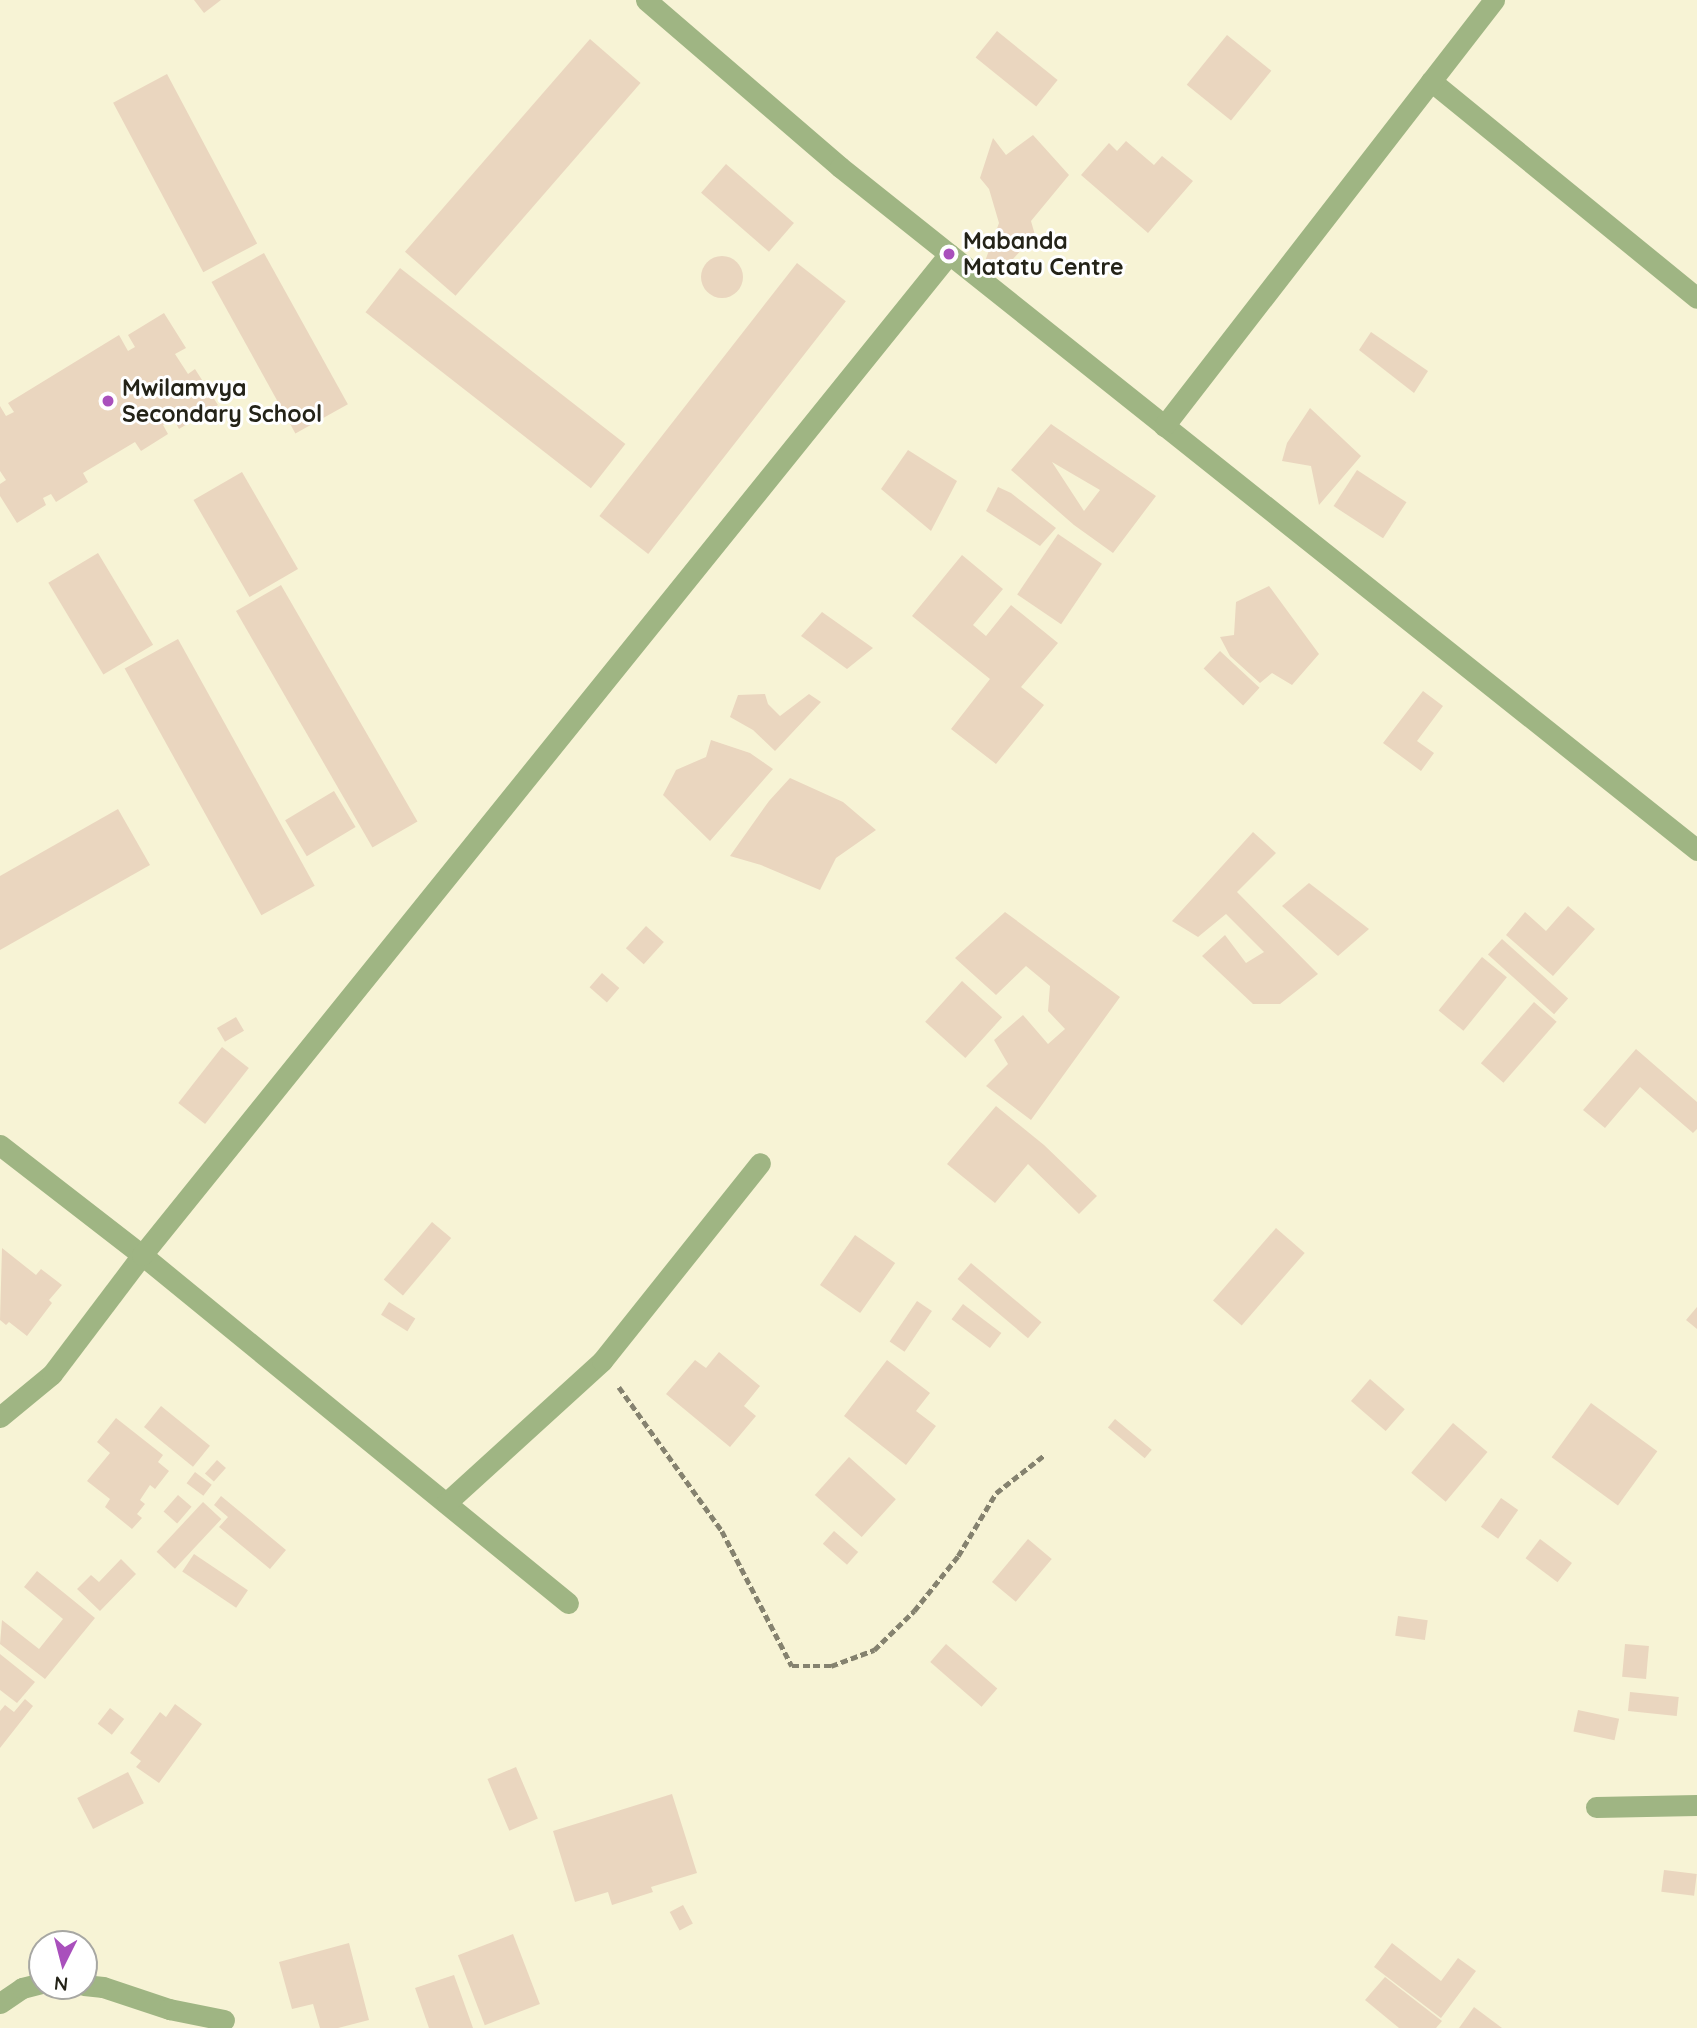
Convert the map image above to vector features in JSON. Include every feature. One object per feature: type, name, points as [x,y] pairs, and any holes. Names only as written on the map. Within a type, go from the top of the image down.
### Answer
[{"type":"street","points":[[646,0],[840,167],[1697,850]]},
{"type":"street","points":[[1164,426],[1494,0]]},
{"type":"street","points":[[1431,81],[1697,298]]},
{"type":"street","points":[[0,1417],[52,1374],[142,1255],[949,254]]},
{"type":"street","points":[[0,1145],[142,1255],[568,1603]]},
{"type":"street","points":[[446,1503],[602,1361],[760,1163]]},
{"type":"street","points":[[1596,1807],[1697,1805]]},
{"type":"street","points":[[0,2003],[28,1986]]},
{"type":"street","points":[[98,1987],[169,2009],[224,2020]]},
{"type":"path","points":[[602,1361],[646,1429],[722,1531],[792,1667],[831,1667],[874,1650],[914,1611],[958,1556],[996,1493],[1043,1456]]},
{"type":"building","points":[[194,0],[221,0],[204,13]]},
{"type":"building","points":[[997,31],[1058,80],[1036,107],[976,57]]},
{"type":"building","points":[[1227,35],[1271,71],[1231,121],[1187,85]]},
{"type":"building","points":[[590,39],[641,83],[456,296],[405,252]]},
{"type":"building","points":[[167,74],[257,244],[203,272],[113,103]]},
{"type":"building","points":[[1033,135],[1069,175],[1031,221],[1035,235],[1013,259],[984,264],[999,223],[989,189],[980,178],[993,138],[1006,155]]},
{"type":"building","points":[[1126,141],[1154,165],[1162,156],[1193,181],[1148,233],[1081,175],[1109,143],[1117,151]]},
{"type":"building","points":[[726,164],[794,223],[769,252],[701,193]]},
{"type":"building","points":[[264,253],[348,404],[295,433],[212,282]]},
{"type":"building","points":[[722,256],[737,262],[743,277],[737,292],[722,298],[707,292],[701,277],[707,262]]},
{"type":"building","points":[[797,263],[846,301],[648,554],[599,516]]},
{"type":"building","points":[[400,268],[625,444],[591,488],[366,312]]},
{"type":"building","points":[[164,313],[186,348],[175,354],[188,374],[195,369],[218,405],[179,429],[173,418],[163,425],[168,434],[141,451],[135,442],[83,473],[88,482],[56,502],[51,494],[43,498],[46,505],[17,523],[0,496],[0,484],[6,480],[0,471],[0,406],[6,416],[14,412],[8,403],[119,335],[128,351],[135,347],[128,335]]},
{"type":"building","points":[[1371,332],[1428,371],[1414,393],[1359,350]]},
{"type":"building","points":[[1310,408],[1361,456],[1319,505],[1311,466],[1282,461],[1287,443]]},
{"type":"building","points":[[1051,424],[1156,496],[1113,553],[1074,525],[1011,470]],"holes":[[[1052,462],[1100,490],[1084,511]]]},
{"type":"building","points":[[908,450],[957,481],[931,531],[881,489]]},
{"type":"building","points":[[1357,470],[1406,502],[1383,538],[1334,506]]},
{"type":"building","points":[[242,472],[298,569],[250,597],[194,500]]},
{"type":"building","points":[[998,487],[1011,493],[1056,528],[1040,546],[986,511]]},
{"type":"building","points":[[1058,534],[1102,564],[1061,624],[1017,595]]},
{"type":"building","points":[[98,553],[153,645],[103,675],[48,583]]},
{"type":"building","points":[[962,555],[1003,589],[973,625],[986,636],[1011,605],[1058,643],[1021,687],[1044,705],[996,764],[951,729],[990,679],[912,616]]},
{"type":"building","points":[[281,585],[418,821],[372,847],[236,611]]},
{"type":"building","points":[[1269,586],[1319,654],[1292,685],[1272,673],[1260,683],[1230,656],[1220,637],[1234,635],[1236,602]]},
{"type":"building","points":[[822,612],[873,648],[847,669],[801,636]]},
{"type":"building","points":[[178,639],[315,886],[261,915],[125,669]]},
{"type":"building","points":[[1220,651],[1259,688],[1243,705],[1204,669]]},
{"type":"building","points":[[1423,691],[1443,706],[1417,741],[1434,753],[1421,771],[1383,743]]},
{"type":"building","points":[[765,694],[768,704],[780,716],[809,694],[821,702],[775,751],[753,730],[730,717],[738,695]]},
{"type":"building","points":[[711,740],[750,753],[773,769],[710,841],[663,795],[676,770],[706,757]]},
{"type":"building","points":[[790,778],[843,802],[876,830],[836,858],[820,890],[761,865],[730,856],[769,801]]},
{"type":"building","points":[[334,791],[356,827],[307,856],[285,820]]},
{"type":"building","points":[[118,809],[150,865],[0,950],[0,876]]},
{"type":"building","points":[[1253,832],[1276,853],[1237,892],[1318,974],[1280,1004],[1253,1004],[1202,956],[1225,935],[1246,963],[1264,952],[1226,914],[1198,937],[1172,921]]},
{"type":"building","points":[[1309,883],[1369,929],[1338,956],[1282,906]]},
{"type":"building","points":[[1568,906],[1595,929],[1553,976],[1506,935],[1525,912],[1546,931]]},
{"type":"building","points":[[1005,912],[1120,997],[1031,1120],[986,1086],[1008,1064],[994,1040],[1023,1015],[1048,1044],[1065,1029],[1048,1011],[1050,986],[1026,966],[996,995],[955,958]]},
{"type":"building","points":[[646,926],[664,942],[644,964],[626,948]]},
{"type":"building","points":[[1502,939],[1568,999],[1554,1014],[1488,955]]},
{"type":"building","points":[[1482,957],[1507,977],[1463,1031],[1439,1011]]},
{"type":"building","points":[[602,973],[619,988],[607,1002],[590,987]]},
{"type":"building","points":[[962,981],[1002,1017],[965,1058],[925,1022]]},
{"type":"building","points":[[1534,1002],[1557,1022],[1504,1083],[1481,1063]]},
{"type":"building","points":[[236,1017],[244,1031],[225,1042],[217,1028]]},
{"type":"building","points":[[222,1047],[249,1068],[205,1124],[178,1103]]},
{"type":"building","points":[[1636,1049],[1697,1102],[1697,1129],[1693,1133],[1640,1087],[1605,1128],[1583,1110]]},
{"type":"building","points":[[996,1106],[1044,1145],[1097,1196],[1079,1214],[1028,1164],[995,1203],[947,1164]]},
{"type":"building","points":[[432,1222],[451,1238],[403,1296],[384,1279]]},
{"type":"building","points":[[1276,1228],[1305,1253],[1242,1325],[1213,1300]]},
{"type":"building","points":[[855,1235],[895,1263],[860,1313],[820,1285]]},
{"type":"building","points":[[2,1248],[36,1275],[41,1269],[62,1285],[49,1300],[52,1303],[27,1336],[9,1322],[6,1325],[0,1320]]},
{"type":"building","points":[[971,1263],[1041,1322],[1028,1338],[958,1279]]},
{"type":"building","points":[[917,1301],[932,1311],[905,1352],[890,1342]]},
{"type":"building","points":[[389,1302],[415,1318],[407,1331],[381,1315]]},
{"type":"building","points":[[963,1304],[1001,1333],[990,1348],[952,1319]]},
{"type":"building","points":[[1697,1307],[1697,1329],[1686,1320]]},
{"type":"building","points":[[719,1352],[760,1386],[744,1406],[756,1416],[730,1447],[666,1394],[695,1360],[706,1368]]},
{"type":"building","points":[[887,1360],[930,1393],[916,1411],[936,1426],[906,1465],[844,1416]]},
{"type":"building","points":[[1370,1379],[1405,1409],[1386,1431],[1351,1401]]},
{"type":"building","points":[[1591,1403],[1657,1451],[1618,1505],[1552,1457]]},
{"type":"building","points":[[161,1406],[210,1446],[193,1467],[144,1427]]},
{"type":"building","points":[[116,1418],[163,1455],[158,1462],[169,1471],[155,1489],[150,1485],[140,1500],[145,1504],[137,1514],[142,1518],[132,1529],[105,1507],[110,1499],[87,1481],[110,1453],[97,1442]]},
{"type":"building","points":[[1115,1419],[1152,1450],[1145,1458],[1108,1427]]},
{"type":"building","points":[[1453,1423],[1487,1452],[1446,1502],[1411,1473]]},
{"type":"building","points":[[849,1457],[896,1499],[862,1537],[815,1495]]},
{"type":"building","points":[[217,1460],[226,1468],[214,1481],[205,1473]]},
{"type":"building","points":[[195,1472],[212,1485],[203,1496],[187,1483]]},
{"type":"building","points":[[178,1495],[192,1507],[177,1523],[164,1512]]},
{"type":"building","points":[[221,1496],[286,1550],[270,1569],[219,1527],[228,1517],[214,1505]]},
{"type":"building","points":[[1501,1498],[1518,1510],[1498,1539],[1481,1527]]},
{"type":"building","points":[[203,1502],[221,1519],[175,1569],[157,1552]]},
{"type":"building","points":[[834,1531],[858,1552],[847,1565],[823,1544]]},
{"type":"building","points":[[1028,1539],[1052,1559],[1016,1602],[992,1582]]},
{"type":"building","points":[[1540,1539],[1572,1563],[1558,1582],[1526,1558]]},
{"type":"building","points":[[194,1554],[248,1590],[236,1608],[182,1571]]},
{"type":"building","points":[[121,1559],[136,1574],[100,1611],[77,1589],[91,1575],[99,1582]]},
{"type":"building","points":[[37,1571],[95,1618],[45,1679],[0,1644],[2,1620],[39,1649],[63,1619],[24,1587]]},
{"type":"building","points":[[1398,1616],[1428,1620],[1425,1640],[1395,1636]]},
{"type":"building","points":[[946,1644],[997,1689],[982,1707],[930,1662]]},
{"type":"building","points":[[1625,1644],[1649,1646],[1646,1679],[1622,1677]]},
{"type":"building","points":[[0,1654],[35,1682],[17,1703],[0,1690]]},
{"type":"building","points":[[1630,1692],[1679,1697],[1677,1716],[1628,1711]]},
{"type":"building","points":[[25,1699],[33,1706],[0,1748],[0,1711],[5,1705],[14,1712]]},
{"type":"building","points":[[175,1704],[202,1724],[159,1783],[136,1767],[141,1761],[130,1753],[160,1712],[166,1717]]},
{"type":"building","points":[[110,1708],[124,1719],[112,1735],[98,1724]]},
{"type":"building","points":[[1578,1710],[1619,1719],[1615,1740],[1573,1732]]},
{"type":"building","points":[[516,1767],[538,1819],[509,1831],[487,1779]]},
{"type":"building","points":[[128,1772],[144,1803],[93,1829],[77,1798]]},
{"type":"building","points":[[672,1794],[697,1873],[651,1887],[653,1892],[612,1905],[608,1892],[575,1902],[553,1831]]},
{"type":"building","points":[[1664,1870],[1697,1874],[1694,1896],[1661,1892]]},
{"type":"building","points":[[683,1905],[693,1924],[680,1931],[670,1912]]},
{"type":"building","points":[[513,1934],[540,2004],[485,2025],[458,1955]]},
{"type":"building","points":[[349,1943],[369,2020],[338,2028],[320,2028],[313,2004],[292,2009],[279,1962]]},
{"type":"building","points":[[1392,1943],[1441,1981],[1458,1958],[1476,1971],[1441,2018],[1374,1967]]},
{"type":"building","points":[[454,1975],[473,2028],[429,2028],[415,1988]]},
{"type":"building","points":[[1385,1977],[1442,2021],[1436,2028],[1399,2028],[1365,2000]]},
{"type":"building","points":[[1474,2007],[1502,2028],[1459,2028]]},
{"type":"place","name":"Mabanda Matatu Centre","points":[[949,254]]},
{"type":"place","name":"Mwilamvya Secondary School","points":[[108,401]]}]
